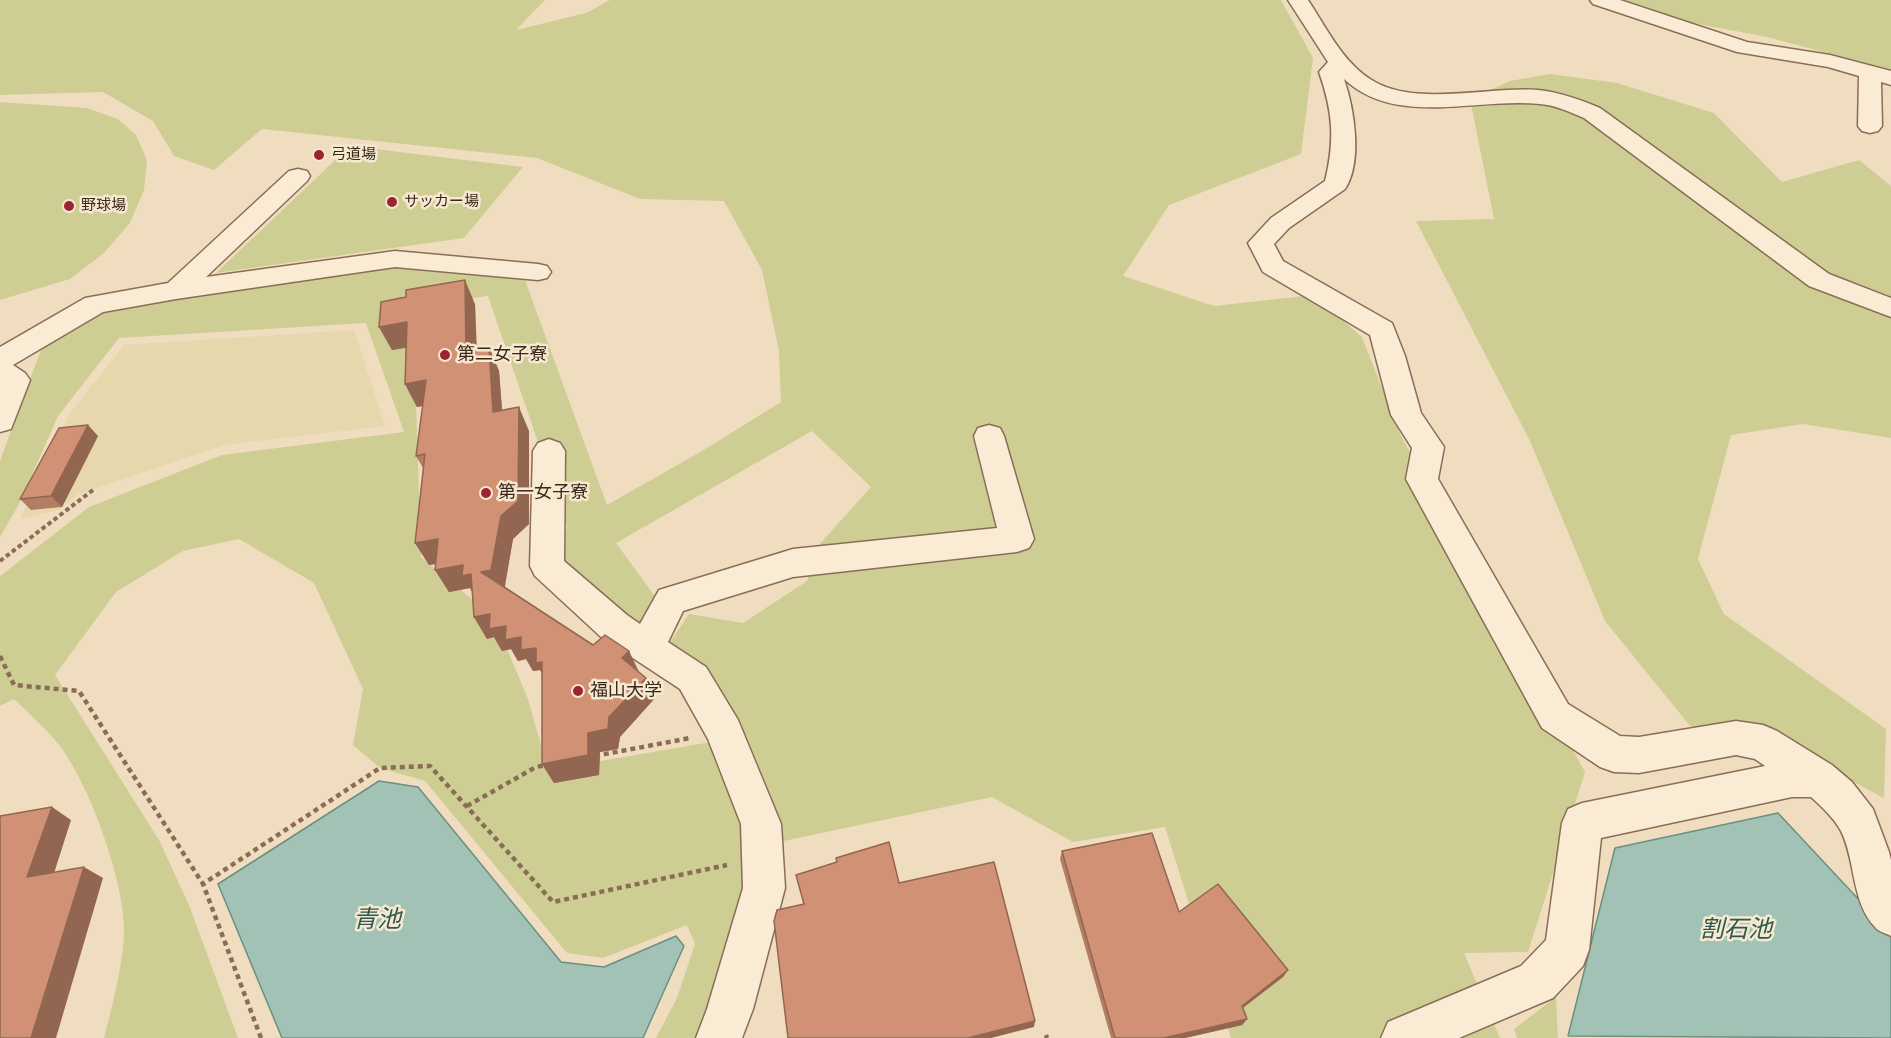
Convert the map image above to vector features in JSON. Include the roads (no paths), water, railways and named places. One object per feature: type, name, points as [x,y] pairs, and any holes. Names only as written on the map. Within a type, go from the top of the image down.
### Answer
[{"type":"street","points":[[1298,0],[1341,62],[1362,84],[1379,93],[1420,99],[1539,97],[1582,108],[1628,138],[1819,280],[1891,308]]},
{"type":"street","points":[[1600,0],[1744,48],[1830,61],[1881,75],[1870,126]]},
{"type":"street","points":[[1341,62],[1330,72],[1341,103],[1343,155],[1336,184],[1280,223],[1261,243],[1272,266],[1382,330],[1406,415],[1428,447],[1422,479],[1555,716],[1614,754],[1639,755],[1736,738],[1763,743],[1818,778],[1840,796],[1861,829],[1882,903],[1891,914]]},
{"type":"street","points":[[176,290],[298,176]]},
{"type":"street","points":[[0,360],[94,304],[176,290],[395,259],[538,272]]},
{"type":"street","points":[[0,370],[15,380],[0,421]]},
{"type":"street","points":[[646,647],[672,600],[793,563],[1017,539],[989,436]]},
{"type":"street","points":[[549,452],[547,566],[614,626],[693,678],[724,732],[761,824],[764,888],[730,1009],[719,1038]]},
{"type":"street","points":[[1404,1038],[1537,982],[1567,950],[1582,823],[1792,779],[1818,778]]},
{"type":"water","name":"青池","points":[[379,781],[418,787],[561,962],[604,967],[676,936],[684,946],[643,1038],[282,1038],[218,884]]},
{"type":"water","name":"割石池","points":[[1778,813],[1891,934],[1891,1038],[1568,1036],[1615,848]]},
{"type":"place","name":"弓道場","points":[[319,155]]},
{"type":"place","name":"サッカー場","points":[[392,202]]},
{"type":"place","name":"野球場","points":[[69,206]]},
{"type":"place","name":"第二女子寮","points":[[445,355]]},
{"type":"place","name":"第一女子寮","points":[[486,493]]},
{"type":"place","name":"福山大学","points":[[578,691]]}]
